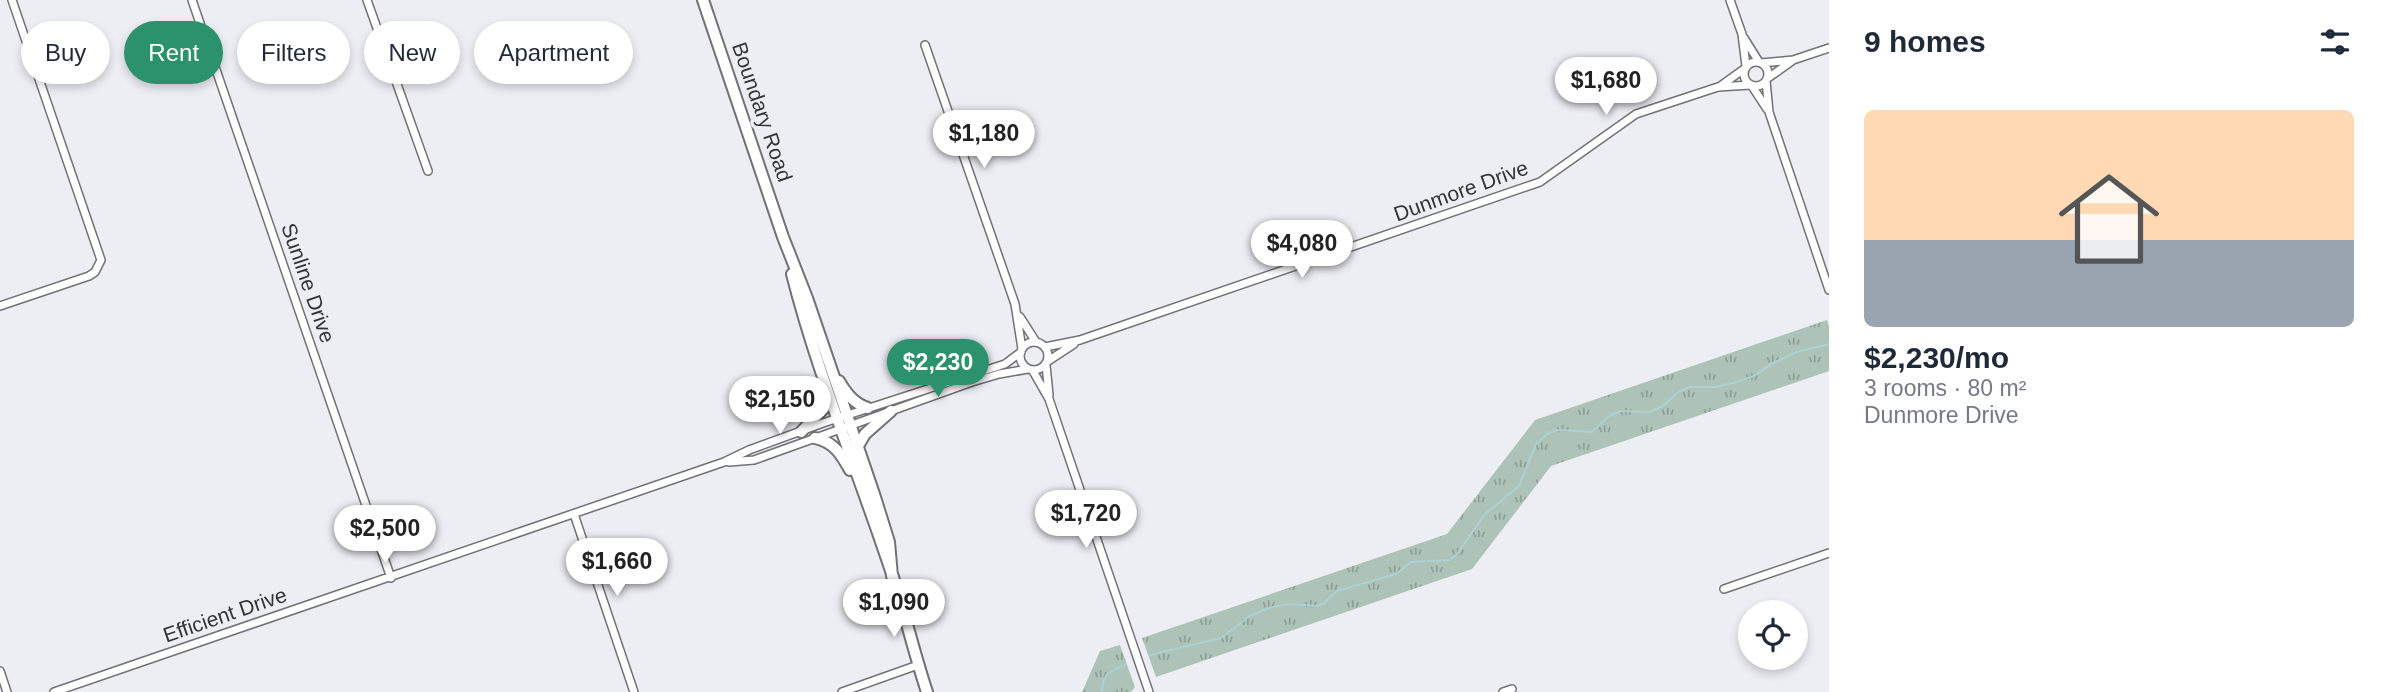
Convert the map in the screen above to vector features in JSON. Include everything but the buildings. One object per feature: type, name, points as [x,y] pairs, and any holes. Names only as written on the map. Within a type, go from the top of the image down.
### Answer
[{"type":"main road","name":"Boundary Road","points":[[703,0],[783,237],[829,363],[862,490],[928,692]]},
{"type":"main road","name":"Boundary Road","points":[[783,237],[810,342],[828,394],[858,446],[889,542],[892,576]]},
{"type":"main road","points":[[829,363],[845,390],[861,406],[868,408]]},
{"type":"main road","points":[[801,432],[825,407],[828,394]]},
{"type":"main road","points":[[858,446],[865,434],[891,411]]},
{"type":"main road","points":[[815,439],[829,441],[835,446],[862,490]]},
{"type":"street","points":[[0,306],[89,275],[95,272],[101,260],[12,0]]},
{"type":"street","name":"Sunline Drive","points":[[192,0],[391,578]]},
{"type":"street","points":[[368,0],[428,171]]},
{"type":"street","points":[[1730,0],[1742,34],[1767,68],[1769,112],[1829,290]]},
{"type":"street","points":[[1742,34],[1744,78],[1769,112]]},
{"type":"street","points":[[925,45],[1023,324],[1036,342],[1048,351],[1049,399]]},
{"type":"street","points":[[1745,68],[1752,62],[1793,60],[1829,48]]},
{"type":"street","points":[[1751,85],[1761,85],[1793,60]]},
{"type":"street","name":"Dunmore Drive","points":[[1718,88],[1745,68]]},
{"type":"street","name":"Dunmore Drive","points":[[1045,347],[1080,340],[1540,183],[1636,114],[1718,88],[1751,85]]},
{"type":"street","points":[[1015,304],[1020,360],[1031,370],[1049,399],[1149,692]]},
{"type":"street","name":"Dunmore Drive","points":[[1047,363],[1080,340]]},
{"type":"street","points":[[844,422],[868,408],[1005,364],[1013,360],[1028,344],[1036,342]]},
{"type":"street","points":[[844,422],[891,411],[999,374],[1031,370],[1047,363]]},
{"type":"street","name":"Efficient Drive","points":[[54,692],[391,578],[724,462],[749,450],[801,432],[844,422]]},
{"type":"street","name":"Efficient Drive","points":[[724,462],[754,460],[815,439],[844,422]]},
{"type":"street","points":[[574,514],[634,692]]},
{"type":"street","points":[[1724,589],[1829,553]]},
{"type":"street","points":[[842,692],[918,666]]},
{"type":"street","points":[[0,671],[7,692]]},
{"type":"street","points":[[1503,692],[1512,689]]},
{"type":"green space","points":[[1827,320],[1829,371],[1551,466],[1472,569],[1156,677],[1142,638],[1447,534],[1535,420]]},
{"type":"green space","points":[[1120,645],[1135,687],[1131,692],[1082,692],[1100,651]]},
{"type":"waterway","points":[[1150,655],[1221,638],[1251,615],[1269,608],[1288,604],[1317,606],[1337,591],[1396,574],[1411,562],[1450,560],[1485,514],[1519,486],[1536,444],[1547,434],[1557,430],[1592,432],[1609,416],[1621,411],[1650,412],[1689,387],[1716,387],[1733,383],[1754,376],[1797,352],[1829,344]]},
{"type":"waterway","points":[[1102,692],[1108,674],[1125,665]]}]
